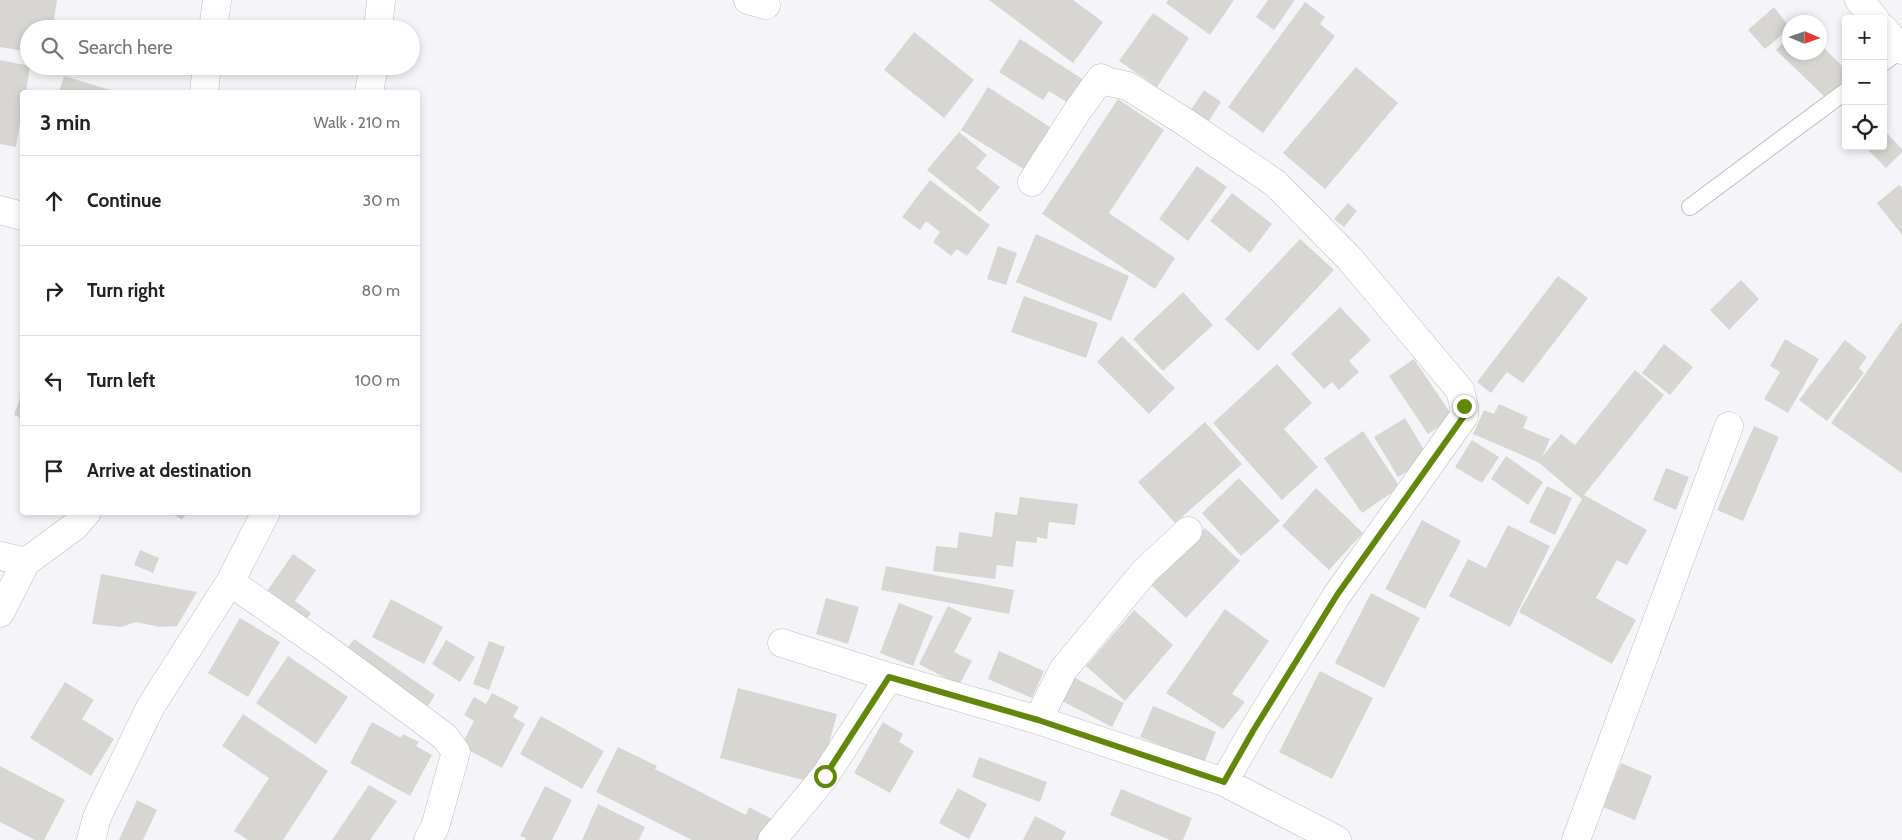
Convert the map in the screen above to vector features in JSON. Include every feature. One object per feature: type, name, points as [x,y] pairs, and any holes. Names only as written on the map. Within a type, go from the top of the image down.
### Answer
[{"type":"street","points":[[214,20],[217,0]]},
{"type":"street","points":[[379,20],[381,0]]},
{"type":"street","points":[[1859,0],[1872,15]]},
{"type":"street","points":[[1887,32],[1902,49]]},
{"type":"street","points":[[204,90],[206,75]]},
{"type":"street","points":[[369,90],[372,75]]},
{"type":"street","points":[[1032,182],[1101,78],[1109,82],[1128,86],[1185,122],[1274,183],[1349,258],[1460,390],[1464,406],[1464,416],[1337,595],[1253,731],[1224,782]]},
{"type":"street","points":[[0,210],[20,215]]},
{"type":"street","points":[[1576,840],[1729,426]]},
{"type":"street","points":[[0,613],[13,559],[75,526],[84,515]]},
{"type":"street","points":[[91,840],[97,817],[151,706],[230,582],[264,515]]},
{"type":"street","points":[[1038,720],[1063,670],[1146,571],[1188,531]]},
{"type":"street","points":[[230,582],[328,650],[444,737],[450,744],[456,752],[435,826],[428,840]]},
{"type":"street","points":[[782,643],[889,677],[1038,720],[1224,782],[1337,840]]},
{"type":"street","points":[[772,840],[825,776],[889,677]]},
{"type":"lane","points":[[1887,60],[1902,49]]},
{"type":"lane","points":[[1690,207],[1842,94]]},
{"type":"building","points":[[0,0],[57,0],[54,20],[20,20],[20,50],[0,47]]},
{"type":"building","points":[[989,0],[1073,0],[1103,22],[1073,63]]},
{"type":"building","points":[[1168,0],[1234,0],[1210,35],[1166,3]]},
{"type":"building","points":[[1268,0],[1295,0],[1274,30],[1256,17]]},
{"type":"building","points":[[1305,2],[1325,17],[1320,24],[1335,36],[1263,133],[1228,107]]},
{"type":"building","points":[[1774,7],[1782,18],[1782,35],[1765,49],[1748,30]]},
{"type":"building","points":[[1153,13],[1189,38],[1157,87],[1119,61]]},
{"type":"building","points":[[914,32],[974,80],[944,118],[884,70]]},
{"type":"building","points":[[1020,39],[1084,80],[1068,103],[1049,91],[1043,100],[999,72]]},
{"type":"building","points":[[1782,44],[1782,56],[1776,50]]},
{"type":"building","points":[[1827,51],[1842,66],[1842,85],[1828,100],[1786,60],[1827,60]]},
{"type":"building","points":[[0,60],[20,64],[20,75],[29,75],[26,90],[20,90],[20,123],[16,147],[0,144]]},
{"type":"building","points":[[1356,67],[1398,103],[1325,189],[1283,153]]},
{"type":"building","points":[[64,76],[110,90],[60,90]]},
{"type":"building","points":[[988,87],[1053,129],[1027,171],[961,130]]},
{"type":"building","points":[[1204,90],[1221,102],[1204,128],[1187,116]]},
{"type":"building","points":[[1118,99],[1164,130],[1109,213],[1175,258],[1155,289],[1042,214]]},
{"type":"building","points":[[959,132],[987,155],[976,168],[1000,187],[980,212],[927,170]]},
{"type":"building","points":[[1887,133],[1902,149],[1902,152],[1886,168],[1868,150],[1887,150]]},
{"type":"building","points":[[1197,166],[1227,187],[1188,241],[1159,219]]},
{"type":"building","points":[[930,180],[990,225],[967,256],[957,249],[951,256],[933,242],[940,232],[926,221],[920,230],[902,217]]},
{"type":"building","points":[[1899,185],[1902,188],[1902,235],[1877,203]]},
{"type":"building","points":[[1232,193],[1272,224],[1250,253],[1210,221]]},
{"type":"building","points":[[1348,203],[1357,211],[1344,227],[1334,219]]},
{"type":"building","points":[[1036,234],[1129,276],[1111,321],[1016,282]]},
{"type":"building","points":[[1300,239],[1334,270],[1258,351],[1225,319]]},
{"type":"building","points":[[998,246],[1017,253],[1006,285],[987,279]]},
{"type":"building","points":[[1558,276],[1588,298],[1523,383],[1507,372],[1491,393],[1477,382]]},
{"type":"building","points":[[1741,280],[1759,299],[1729,330],[1710,310]]},
{"type":"building","points":[[1183,292],[1213,325],[1163,371],[1133,339]]},
{"type":"building","points":[[1024,296],[1098,323],[1086,358],[1011,332]]},
{"type":"building","points":[[1340,307],[1371,340],[1349,361],[1359,372],[1339,390],[1332,382],[1324,389],[1291,354]]},
{"type":"building","points":[[1902,321],[1902,473],[1831,423]]},
{"type":"building","points":[[1122,336],[1175,388],[1149,414],[1097,362]]},
{"type":"building","points":[[1785,339],[1819,359],[1788,413],[1764,399],[1780,372],[1770,366]]},
{"type":"building","points":[[1845,340],[1867,357],[1859,368],[1864,373],[1827,421],[1799,400]]},
{"type":"building","points":[[1664,344],[1693,367],[1670,395],[1642,373]]},
{"type":"building","points":[[1414,359],[1453,417],[1428,434],[1389,376]]},
{"type":"building","points":[[1277,364],[1312,403],[1284,429],[1318,467],[1282,500],[1213,423]]},
{"type":"building","points":[[1635,370],[1664,395],[1584,495],[1647,530],[1627,565],[1617,560],[1596,598],[1636,620],[1612,664],[1519,612],[1582,499],[1538,462],[1473,434],[1484,410],[1494,414],[1499,404],[1528,417],[1523,428],[1550,439],[1542,457],[1561,434],[1575,445]]},
{"type":"building","points":[[20,398],[20,417],[14,415]]},
{"type":"building","points":[[1405,418],[1429,458],[1398,477],[1374,437]]},
{"type":"building","points":[[1205,422],[1242,464],[1175,523],[1138,482]]},
{"type":"building","points":[[1754,426],[1779,437],[1743,521],[1717,510]]},
{"type":"building","points":[[1363,431],[1400,487],[1362,513],[1324,458]]},
{"type":"building","points":[[1472,440],[1499,457],[1482,483],[1455,467]]},
{"type":"building","points":[[1506,456],[1543,482],[1528,505],[1491,479]]},
{"type":"building","points":[[1666,468],[1689,477],[1676,510],[1653,500]]},
{"type":"building","points":[[1239,478],[1280,521],[1241,556],[1202,513]]},
{"type":"building","points":[[1547,486],[1572,498],[1555,535],[1529,522]]},
{"type":"building","points":[[1316,488],[1363,533],[1329,570],[1282,526]]},
{"type":"building","points":[[1020,497],[1078,504],[1075,525],[1049,522],[1047,539],[1037,537],[1037,543],[1016,541],[1013,567],[997,565],[995,579],[933,571],[936,546],[957,548],[959,532],[992,537],[995,512],[1017,515]]},
{"type":"building","points":[[174,515],[185,515],[182,520]]},
{"type":"building","points":[[1422,520],[1461,541],[1425,609],[1385,589]]},
{"type":"building","points":[[1508,525],[1550,546],[1510,627],[1449,596],[1468,559],[1486,568]]},
{"type":"building","points":[[1205,528],[1240,561],[1186,618],[1151,585]]},
{"type":"building","points":[[140,550],[159,558],[153,573],[134,565]]},
{"type":"building","points":[[293,554],[316,570],[295,601],[311,613],[298,631],[258,604]]},
{"type":"building","points":[[886,566],[1014,590],[1009,614],[881,590]]},
{"type":"building","points":[[101,574],[197,592],[177,626],[160,627],[136,622],[121,627],[92,624]]},
{"type":"building","points":[[1371,593],[1420,618],[1384,688],[1335,663]]},
{"type":"building","points":[[826,598],[859,607],[848,644],[816,634]]},
{"type":"building","points":[[391,599],[443,627],[424,664],[372,637]]},
{"type":"building","points":[[899,603],[933,616],[913,666],[880,653]]},
{"type":"building","points":[[948,606],[972,618],[954,652],[972,661],[959,685],[919,664]]},
{"type":"building","points":[[1225,609],[1269,641],[1232,694],[1245,702],[1223,729],[1166,693]]},
{"type":"building","points":[[1134,610],[1173,645],[1125,701],[1086,666]]},
{"type":"building","points":[[240,618],[280,642],[248,697],[208,673]]},
{"type":"building","points":[[354,639],[435,695],[422,715],[339,660]]},
{"type":"building","points":[[446,640],[475,657],[460,682],[432,664]]},
{"type":"building","points":[[489,641],[505,647],[489,690],[473,684]]},
{"type":"building","points":[[999,651],[1044,671],[1032,698],[988,679]]},
{"type":"building","points":[[288,656],[348,697],[316,744],[256,703]]},
{"type":"building","points":[[1320,671],[1373,698],[1332,779],[1279,752]]},
{"type":"building","points":[[1073,677],[1124,703],[1112,727],[1062,701]]},
{"type":"building","points":[[65,682],[94,700],[82,719],[114,739],[91,776],[30,738]]},
{"type":"building","points":[[738,688],[837,714],[818,784],[720,758]]},
{"type":"building","points":[[492,693],[519,707],[513,717],[525,724],[502,768],[461,746],[474,721],[464,715],[474,697],[486,704]]},
{"type":"building","points":[[1153,706],[1216,732],[1204,763],[1140,737]]},
{"type":"building","points":[[243,714],[328,771],[283,840],[248,840],[234,831],[269,778],[222,746]]},
{"type":"building","points":[[541,716],[604,751],[582,789],[520,754]]},
{"type":"building","points":[[372,722],[401,738],[403,734],[419,742],[416,746],[432,755],[410,796],[350,763]]},
{"type":"building","points":[[883,722],[903,734],[899,742],[914,751],[890,793],[854,773]]},
{"type":"building","points":[[618,747],[657,766],[655,769],[746,815],[749,807],[772,819],[761,840],[692,840],[596,792]]},
{"type":"building","points":[[979,757],[1047,782],[1040,802],[972,777]]},
{"type":"building","points":[[1621,763],[1652,776],[1635,820],[1603,807]]},
{"type":"building","points":[[0,766],[65,800],[44,840],[35,840],[0,822]]},
{"type":"building","points":[[369,785],[397,801],[370,840],[332,840]]},
{"type":"building","points":[[545,786],[572,800],[552,840],[525,840],[526,838],[520,836]]},
{"type":"building","points":[[958,788],[987,804],[969,839],[939,823]]},
{"type":"building","points":[[1121,789],[1192,818],[1183,840],[1170,840],[1110,815]]},
{"type":"building","points":[[137,800],[157,810],[143,840],[119,840]]},
{"type":"building","points":[[598,804],[645,827],[639,840],[582,840]]},
{"type":"building","points":[[1035,816],[1066,832],[1062,840],[1023,840]]},
{"type":"route","points":[[825,776],[889,677],[1038,720],[1224,782],[1253,731],[1337,595],[1464,416],[1464,406]]}]
